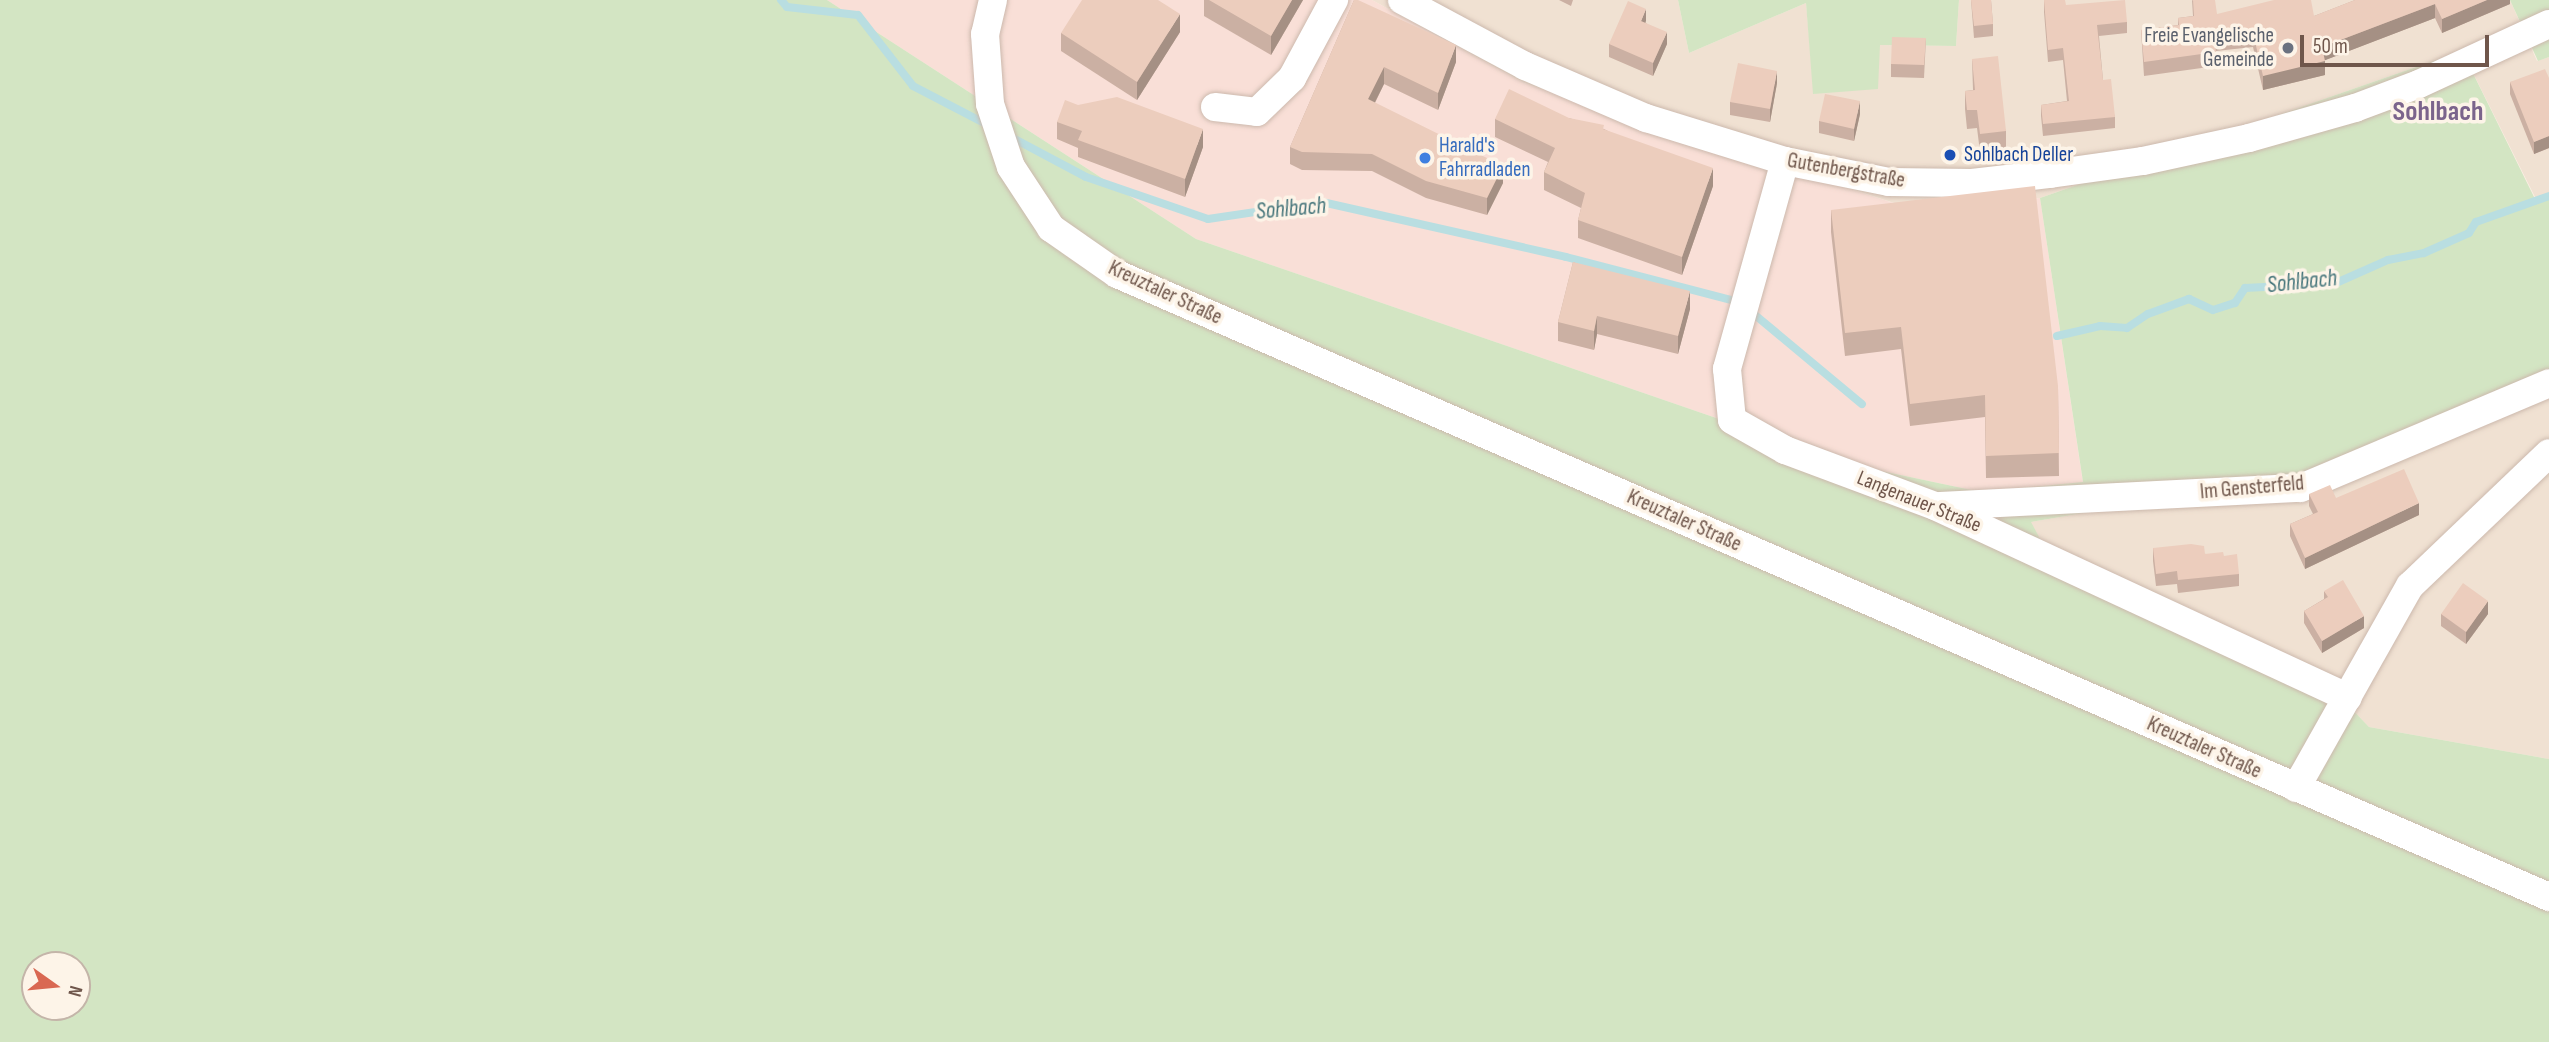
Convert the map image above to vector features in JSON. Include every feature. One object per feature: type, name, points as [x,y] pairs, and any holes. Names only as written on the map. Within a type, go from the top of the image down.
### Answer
[{"type":"street","name":"Kreuztaler Straße","points":[[993,0],[985,34],[990,104],[1011,167],[1051,228],[1117,274],[2549,897]]},
{"type":"street","points":[[1215,107],[1257,112],[1292,78],[1334,0]]},
{"type":"street","name":"Gutenbergstraße","points":[[1402,0],[1525,66],[1646,118],[1785,162],[1889,182],[1972,183],[2143,161],[2355,108],[2549,24]]},
{"type":"street","name":"Langenauer Straße","points":[[1785,162],[1727,369],[1732,421],[1785,450],[1935,506],[2348,698]]},
{"type":"street","name":"Im Gensterfeld","points":[[1935,506],[2301,488],[2549,383]]},
{"type":"street","points":[[2296,788],[2410,586],[2549,453]]},
{"type":"shaded area","points":[[827,0],[1372,0],[1524,83],[1918,211],[2040,198],[2083,483],[1981,492],[1853,465],[1196,239]]},
{"type":"shaded area","points":[[1372,0],[1678,0],[1689,53],[1806,3],[1814,94],[1879,45],[1956,46],[1959,0],[2510,0],[2537,61],[2549,57],[2549,193],[2536,199],[2462,51],[2040,198],[1919,211],[1524,83]]},
{"type":"shaded area","points":[[2549,384],[2549,759],[2369,727],[2328,684],[2046,550],[2030,522],[2299,476]]},
{"type":"green space","points":[[0,0],[827,0],[1196,239],[1853,465],[1981,492],[2083,482],[2040,198],[2462,51],[2535,199],[2549,193],[2549,384],[2299,476],[2031,522],[2046,550],[2328,684],[2369,727],[2549,759],[2549,1042],[0,1042]]},
{"type":"green space","points":[[1678,0],[1959,0],[1956,46],[1880,45],[1878,89],[1813,94],[1806,3],[1689,53]]},
{"type":"green space","points":[[2510,0],[2549,0],[2549,57],[2538,61]]},
{"type":"building","points":[[1082,0],[1158,0],[1180,14],[1137,82],[1061,33]]},
{"type":"building","points":[[1209,0],[1292,0],[1271,36]]},
{"type":"building","points":[[1354,0],[1456,45],[1438,93],[1384,67],[1368,99],[1503,166],[1487,198],[1426,181],[1372,154],[1302,152],[1290,147]]},
{"type":"building","points":[[1971,0],[1991,0],[1993,24],[1974,26]]},
{"type":"building","points":[[2044,0],[2065,0],[2066,5],[2125,0],[2127,22],[2097,25],[2103,80],[2111,79],[2115,117],[2043,124],[2041,105],[2069,101],[2063,48],[2048,50]]},
{"type":"building","points":[[2193,0],[2215,0],[2217,14],[2274,0],[2311,0],[2314,16],[2355,0],[2487,0],[2442,19],[2435,4],[2322,47],[2325,61],[2263,76],[2253,33],[2214,38],[2216,52],[2144,62],[2141,30],[2179,25],[2178,18],[2194,16]]},
{"type":"building","points":[[1628,1],[1646,9],[1641,21],[1667,32],[1653,63],[1609,44]]},
{"type":"building","points":[[1892,37],[1926,38],[1924,65],[1891,64]]},
{"type":"building","points":[[1998,56],[2006,131],[1980,134],[1977,110],[1967,110],[1965,91],[1975,90],[1972,59]]},
{"type":"building","points":[[1738,63],[1777,71],[1770,109],[1730,102]]},
{"type":"building","points":[[2545,69],[2549,78],[2549,136],[2534,142],[2510,82]]},
{"type":"building","points":[[1509,89],[1569,118],[1604,125],[1603,129],[1713,168],[1682,257],[1578,220],[1585,193],[1544,172],[1555,148],[1495,119]]},
{"type":"building","points":[[1825,94],[1860,101],[1854,129],[1819,121]]},
{"type":"building","points":[[1117,97],[1203,129],[1185,179],[1078,140],[1082,131],[1057,122],[1065,100],[1078,105]]},
{"type":"building","points":[[2035,186],[2058,386],[2059,453],[1986,456],[1985,395],[1910,404],[1901,327],[1845,333],[1831,210]]},
{"type":"building","points":[[1573,262],[1690,291],[1678,336],[1597,316],[1594,331],[1558,322]]},
{"type":"building","points":[[2404,469],[2419,503],[2305,558],[2290,524],[2318,512],[2309,494],[2330,485],[2336,498]]},
{"type":"building","points":[[2191,544],[2204,546],[2205,554],[2237,554],[2239,574],[2178,580],[2177,571],[2156,574],[2153,548]]},
{"type":"building","points":[[2343,580],[2364,616],[2322,641],[2304,611],[2328,597],[2324,591]]},
{"type":"building","points":[[2463,583],[2488,601],[2466,632],[2441,614]]},
{"type":"waterway","name":"Sohlbach","points":[[781,0],[787,7],[858,15],[913,86],[988,125]]},
{"type":"waterway","name":"Sohlbach","points":[[1009,136],[1086,177],[1208,219],[1322,202],[1566,257],[1739,302]]},
{"type":"waterway","name":"Sohlbach","points":[[2057,336],[2100,326],[2127,328],[2148,314],[2189,299],[2213,310],[2235,303],[2245,288],[2336,283],[2388,260],[2424,253],[2469,233],[2476,222],[2549,196]]},
{"type":"waterway","name":"Sohlbach","points":[[1749,310],[1862,404]]},
{"type":"place","name":"Freie Evangelische Gemeinde","points":[[2288,48]]},
{"type":"place","name":"Sohlbach Deller","points":[[1950,155]]},
{"type":"place","name":"Harald's Fahrradladen","points":[[1425,158]]},
{"type":"district","name":"Sohlbach","points":[[2438,112]]}]
